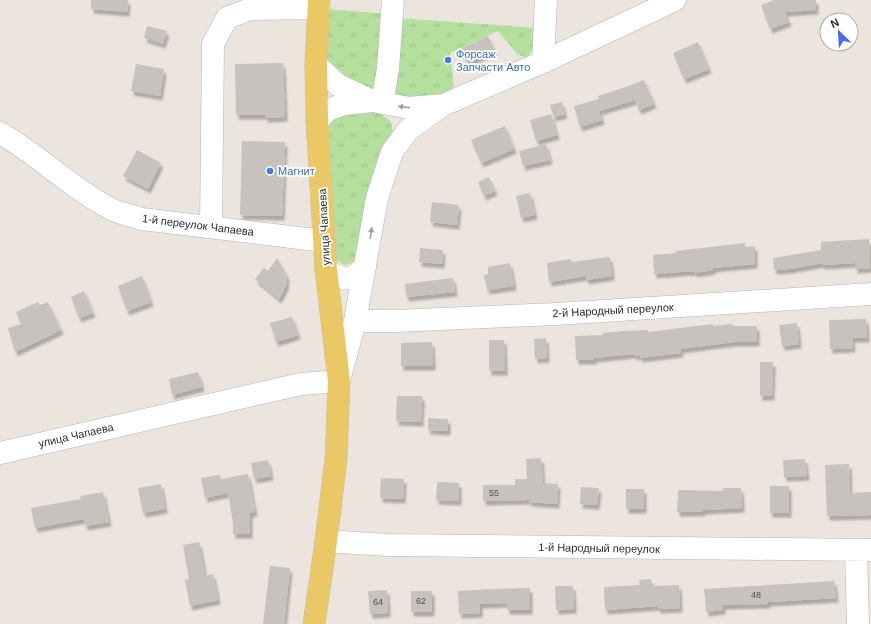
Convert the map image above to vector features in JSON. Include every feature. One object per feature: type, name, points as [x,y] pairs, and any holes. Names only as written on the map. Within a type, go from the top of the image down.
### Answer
[{"type":"main road","name":"улица Чапаева","points":[[314,624],[336,459],[339,381],[324,241],[316,65],[319,4]]},
{"type":"street","points":[[378,102],[388,68],[393,0]]},
{"type":"street","points":[[544,62],[546,0]]},
{"type":"street","points":[[339,381],[355,321],[377,198],[392,152],[408,130],[443,105],[544,62],[675,0]]},
{"type":"street","points":[[211,227],[213,44],[227,18],[250,9],[319,4]]},
{"type":"street","points":[[316,65],[338,85],[378,102],[409,108],[443,105]]},
{"type":"street","points":[[318,121],[328,110],[344,104],[378,102]]},
{"type":"street","name":"1-й переулок Чапаева","points":[[0,133],[87,195],[114,211],[142,219],[324,241]]},
{"type":"street","points":[[326,270],[341,278],[352,278],[365,267]]},
{"type":"street","name":"2-й Народный переулок","points":[[355,321],[395,321],[533,315],[871,294]]},
{"type":"street","name":"улица Чапаева","points":[[0,452],[301,384],[339,381]]},
{"type":"street","name":"1-й Народный переулок","points":[[326,541],[387,545],[863,550]]},
{"type":"street","points":[[858,624],[863,550]]},
{"type":"green space","points":[[327,9],[387,14],[398,18],[537,28],[533,49],[527,58],[517,54],[498,31],[450,53],[454,86],[447,93],[403,97],[345,83],[325,64]]},
{"type":"green space","points":[[347,109],[379,112],[391,122],[393,133],[355,262],[345,265],[336,260],[333,250],[328,127],[337,116]]},
{"type":"building","points":[[91,0],[128,0],[127,12],[91,9]]},
{"type":"building","points":[[774,0],[816,0],[816,10],[785,12],[789,22],[770,29],[761,5]]},
{"type":"building","points":[[147,26],[167,31],[163,44],[144,38]]},
{"type":"building","points":[[488,36],[494,50],[467,63],[460,49]]},
{"type":"building","points":[[698,42],[709,69],[684,79],[673,53]]},
{"type":"building","points":[[283,63],[285,117],[265,118],[265,115],[236,115],[235,64]]},
{"type":"building","points":[[136,64],[164,69],[160,96],[131,91]]},
{"type":"building","points":[[644,80],[654,104],[639,110],[635,100],[599,111],[602,120],[580,127],[574,106],[599,99],[598,96]]},
{"type":"building","points":[[562,102],[565,114],[554,117],[550,105]]},
{"type":"building","points":[[551,114],[557,135],[536,141],[530,120]]},
{"type":"building","points":[[505,126],[514,149],[481,163],[471,140]]},
{"type":"building","points":[[242,141],[285,142],[282,216],[240,215]]},
{"type":"building","points":[[546,144],[550,160],[523,166],[519,151]]},
{"type":"building","points":[[137,150],[161,163],[148,189],[123,176]]},
{"type":"building","points":[[489,177],[495,191],[484,196],[478,182]]},
{"type":"building","points":[[530,193],[535,215],[521,218],[516,196]]},
{"type":"building","points":[[432,202],[459,205],[457,225],[430,222]]},
{"type":"building","points":[[869,239],[870,268],[855,269],[855,263],[822,265],[822,263],[790,269],[774,270],[773,258],[821,250],[821,242]]},
{"type":"building","points":[[745,243],[745,247],[755,246],[755,264],[713,268],[713,270],[695,273],[694,271],[654,274],[653,255]]},
{"type":"building","points":[[420,248],[443,250],[442,264],[419,262]]},
{"type":"building","points":[[610,257],[612,276],[586,280],[586,276],[549,282],[547,263],[571,259],[571,262]]},
{"type":"building","points":[[277,258],[287,276],[286,286],[279,299],[255,279],[264,268],[268,271]]},
{"type":"building","points":[[510,263],[514,286],[487,290],[484,275],[488,274],[488,267]]},
{"type":"building","points":[[142,276],[151,302],[127,311],[118,286]]},
{"type":"building","points":[[453,278],[455,292],[406,297],[405,284]]},
{"type":"building","points":[[84,291],[93,313],[79,318],[71,297]]},
{"type":"building","points":[[38,302],[40,305],[48,302],[61,330],[15,352],[8,328],[21,324],[16,312]]},
{"type":"building","points":[[292,317],[298,335],[276,342],[270,323]]},
{"type":"building","points":[[866,319],[867,338],[852,338],[853,348],[830,349],[829,320]]},
{"type":"building","points":[[797,323],[799,344],[782,346],[779,325]]},
{"type":"building","points":[[713,324],[713,326],[732,324],[733,326],[757,326],[757,342],[734,342],[680,349],[681,353],[640,358],[640,355],[634,356],[634,354],[594,358],[594,360],[576,360],[575,336],[603,335],[602,333],[624,331],[648,330],[648,332]]},
{"type":"building","points":[[546,338],[547,358],[535,359],[534,339]]},
{"type":"building","points":[[489,340],[504,340],[505,371],[489,371]]},
{"type":"building","points":[[432,342],[433,366],[401,366],[401,343]]},
{"type":"building","points":[[760,362],[773,362],[772,396],[760,396]]},
{"type":"building","points":[[198,372],[202,387],[172,395],[169,379]]},
{"type":"building","points":[[397,396],[422,396],[421,422],[396,421]]},
{"type":"building","points":[[428,418],[448,419],[448,431],[428,430]]},
{"type":"building","points":[[541,458],[543,483],[558,484],[557,504],[529,502],[529,500],[483,501],[483,485],[515,485],[515,479],[527,479],[526,459]]},
{"type":"building","points":[[805,459],[807,476],[784,477],[783,460]]},
{"type":"building","points":[[268,460],[271,476],[254,479],[251,463]]},
{"type":"building","points":[[849,464],[850,493],[871,492],[871,515],[827,516],[825,465]]},
{"type":"building","points":[[248,474],[255,512],[250,513],[250,534],[233,534],[233,523],[228,493],[205,498],[201,478],[220,475],[221,479]]},
{"type":"building","points":[[381,478],[404,479],[403,499],[380,498]]},
{"type":"building","points":[[437,482],[459,483],[459,501],[436,500]]},
{"type":"building","points":[[161,484],[165,509],[143,513],[138,488]]},
{"type":"building","points":[[770,486],[789,486],[789,513],[770,513]]},
{"type":"building","points":[[581,487],[599,488],[597,505],[580,504]]},
{"type":"building","points":[[723,488],[741,488],[742,508],[703,510],[702,512],[677,512],[678,490],[723,491]]},
{"type":"building","points":[[626,489],[644,489],[644,509],[626,509]]},
{"type":"building","points":[[103,492],[109,522],[85,526],[84,519],[35,528],[31,508],[81,499],[80,496]]},
{"type":"building","points":[[199,542],[205,576],[213,574],[218,600],[190,606],[185,580],[189,579],[183,545]]},
{"type":"building","points":[[270,566],[290,568],[284,624],[263,624]]},
{"type":"building","points":[[651,579],[652,586],[679,585],[680,608],[658,609],[658,606],[605,610],[604,587],[640,585],[639,580]]},
{"type":"building","points":[[834,581],[836,598],[768,602],[768,604],[723,605],[723,610],[706,612],[704,589]]},
{"type":"building","points":[[555,586],[573,586],[574,609],[556,610]]},
{"type":"building","points":[[530,588],[530,610],[507,610],[507,603],[480,604],[480,613],[459,614],[458,591]]},
{"type":"building","points":[[387,590],[388,613],[370,614],[368,591]]},
{"type":"building","points":[[411,591],[432,591],[432,612],[411,612]]},
{"type":"place","name":"Форсаж Запчасти Авто","points":[[448,60]]},
{"type":"place","name":"Магнит","points":[[270,171]]}]
